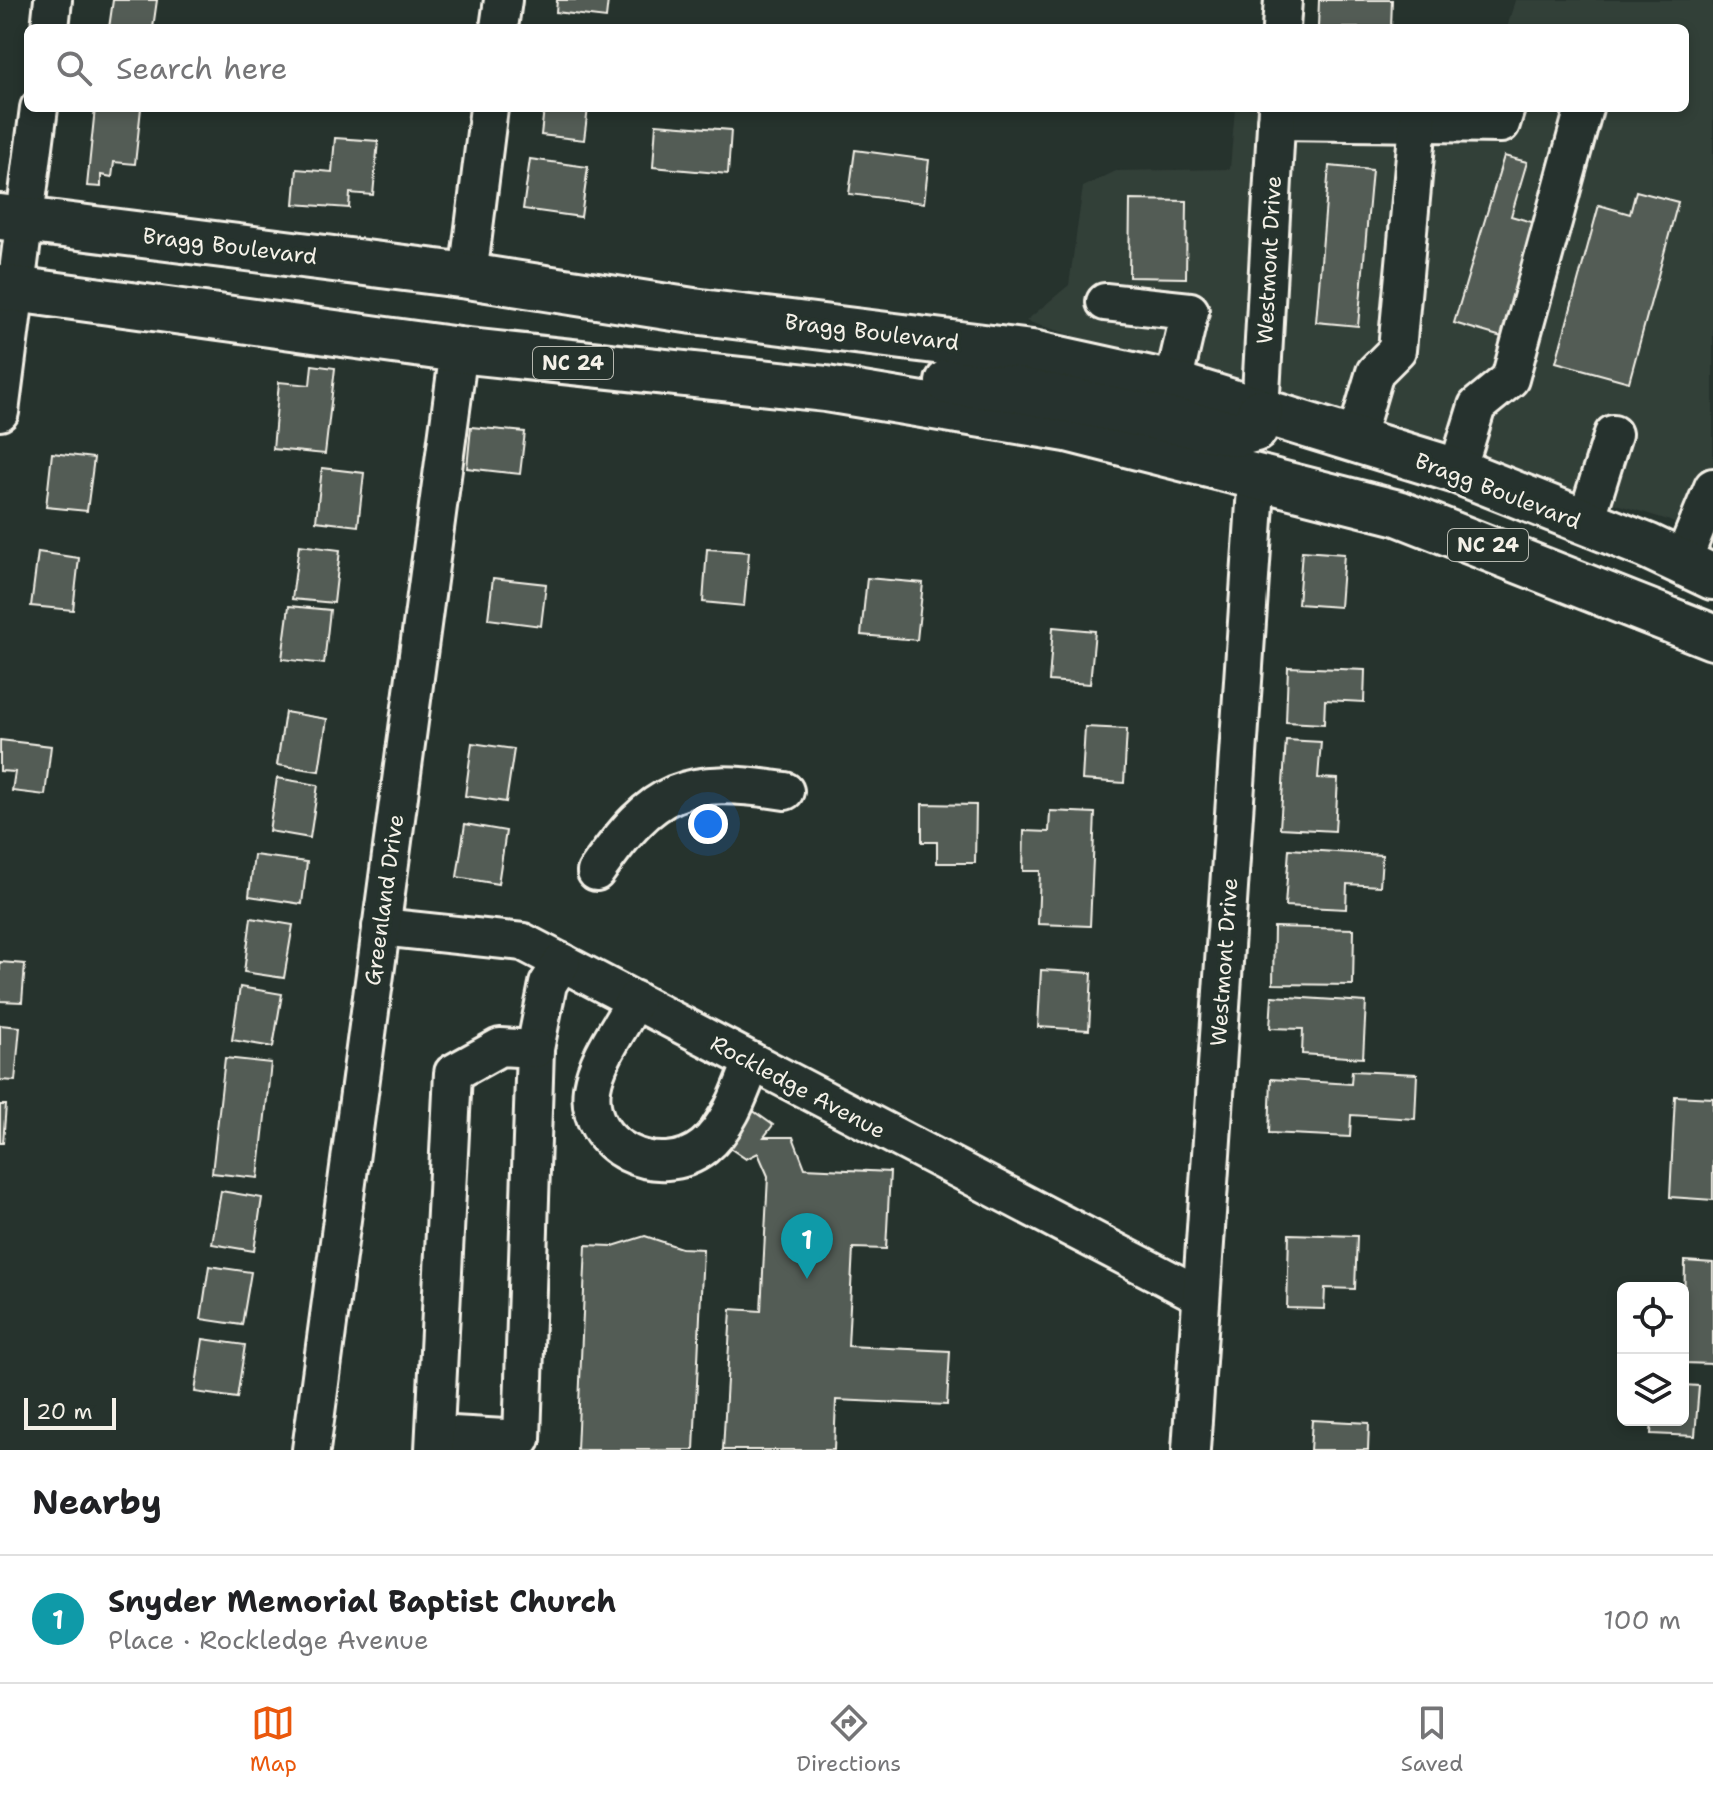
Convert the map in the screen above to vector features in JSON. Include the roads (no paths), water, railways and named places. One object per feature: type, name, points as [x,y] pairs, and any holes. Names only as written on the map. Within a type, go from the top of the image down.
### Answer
[{"type":"main road","name":"Bragg Boulevard","points":[[12,218],[468,276],[693,311],[1032,353],[1173,384],[1457,471],[1698,569]]},
{"type":"main road","name":"NC 24","points":[[8,288],[459,350],[826,389],[1067,429],[1257,474],[1398,513],[1451,531],[1713,637]]},
{"type":"main road","points":[[826,389],[934,381],[984,384],[1237,434],[1255,429],[1260,411]]},
{"type":"main road","points":[[1257,474],[1266,453],[1278,446],[1404,483],[1585,524]]},
{"type":"street","points":[[50,24],[53,0]]},
{"type":"street","points":[[500,24],[503,0]]},
{"type":"street","points":[[1281,24],[1283,0]]},
{"type":"street","points":[[0,412],[12,218],[38,112]]},
{"type":"street","points":[[468,276],[488,112]]},
{"type":"street","points":[[1277,114],[1418,123],[1501,124],[1505,112]]},
{"type":"street","points":[[1457,471],[1477,406],[1510,379],[1573,112]]},
{"type":"street","name":"Westmont Drive","points":[[1260,411],[1277,114]]},
{"type":"street","points":[[1355,440],[1375,372],[1397,350],[1418,123]]},
{"type":"street","points":[[1105,302],[1190,311],[1173,384]]},
{"type":"street","name":"Greenland Drive","points":[[311,1450],[459,350]]},
{"type":"street","points":[[1585,524],[1613,434]]},
{"type":"street","name":"Westmont Drive","points":[[1191,1450],[1257,474]]},
{"type":"street","points":[[1698,569],[1713,487]]},
{"type":"street","points":[[596,872],[625,830],[648,809],[675,792],[706,784],[732,783],[785,791]]},
{"type":"street","name":"Rockledge Avenue","points":[[381,927],[523,942],[1201,1296]]},
{"type":"street","points":[[562,962],[548,984],[534,1064],[522,1439],[434,1442],[453,1073],[500,1047],[534,1064],[594,1082]]},
{"type":"street","points":[[635,1000],[596,1069],[594,1082],[594,1113],[604,1134],[620,1150],[640,1160],[663,1163],[686,1158],[705,1146],[737,1099],[752,1062]]},
{"type":"place","name":"Snyder Memorial Baptist Church","points":[[807,1279]]}]
